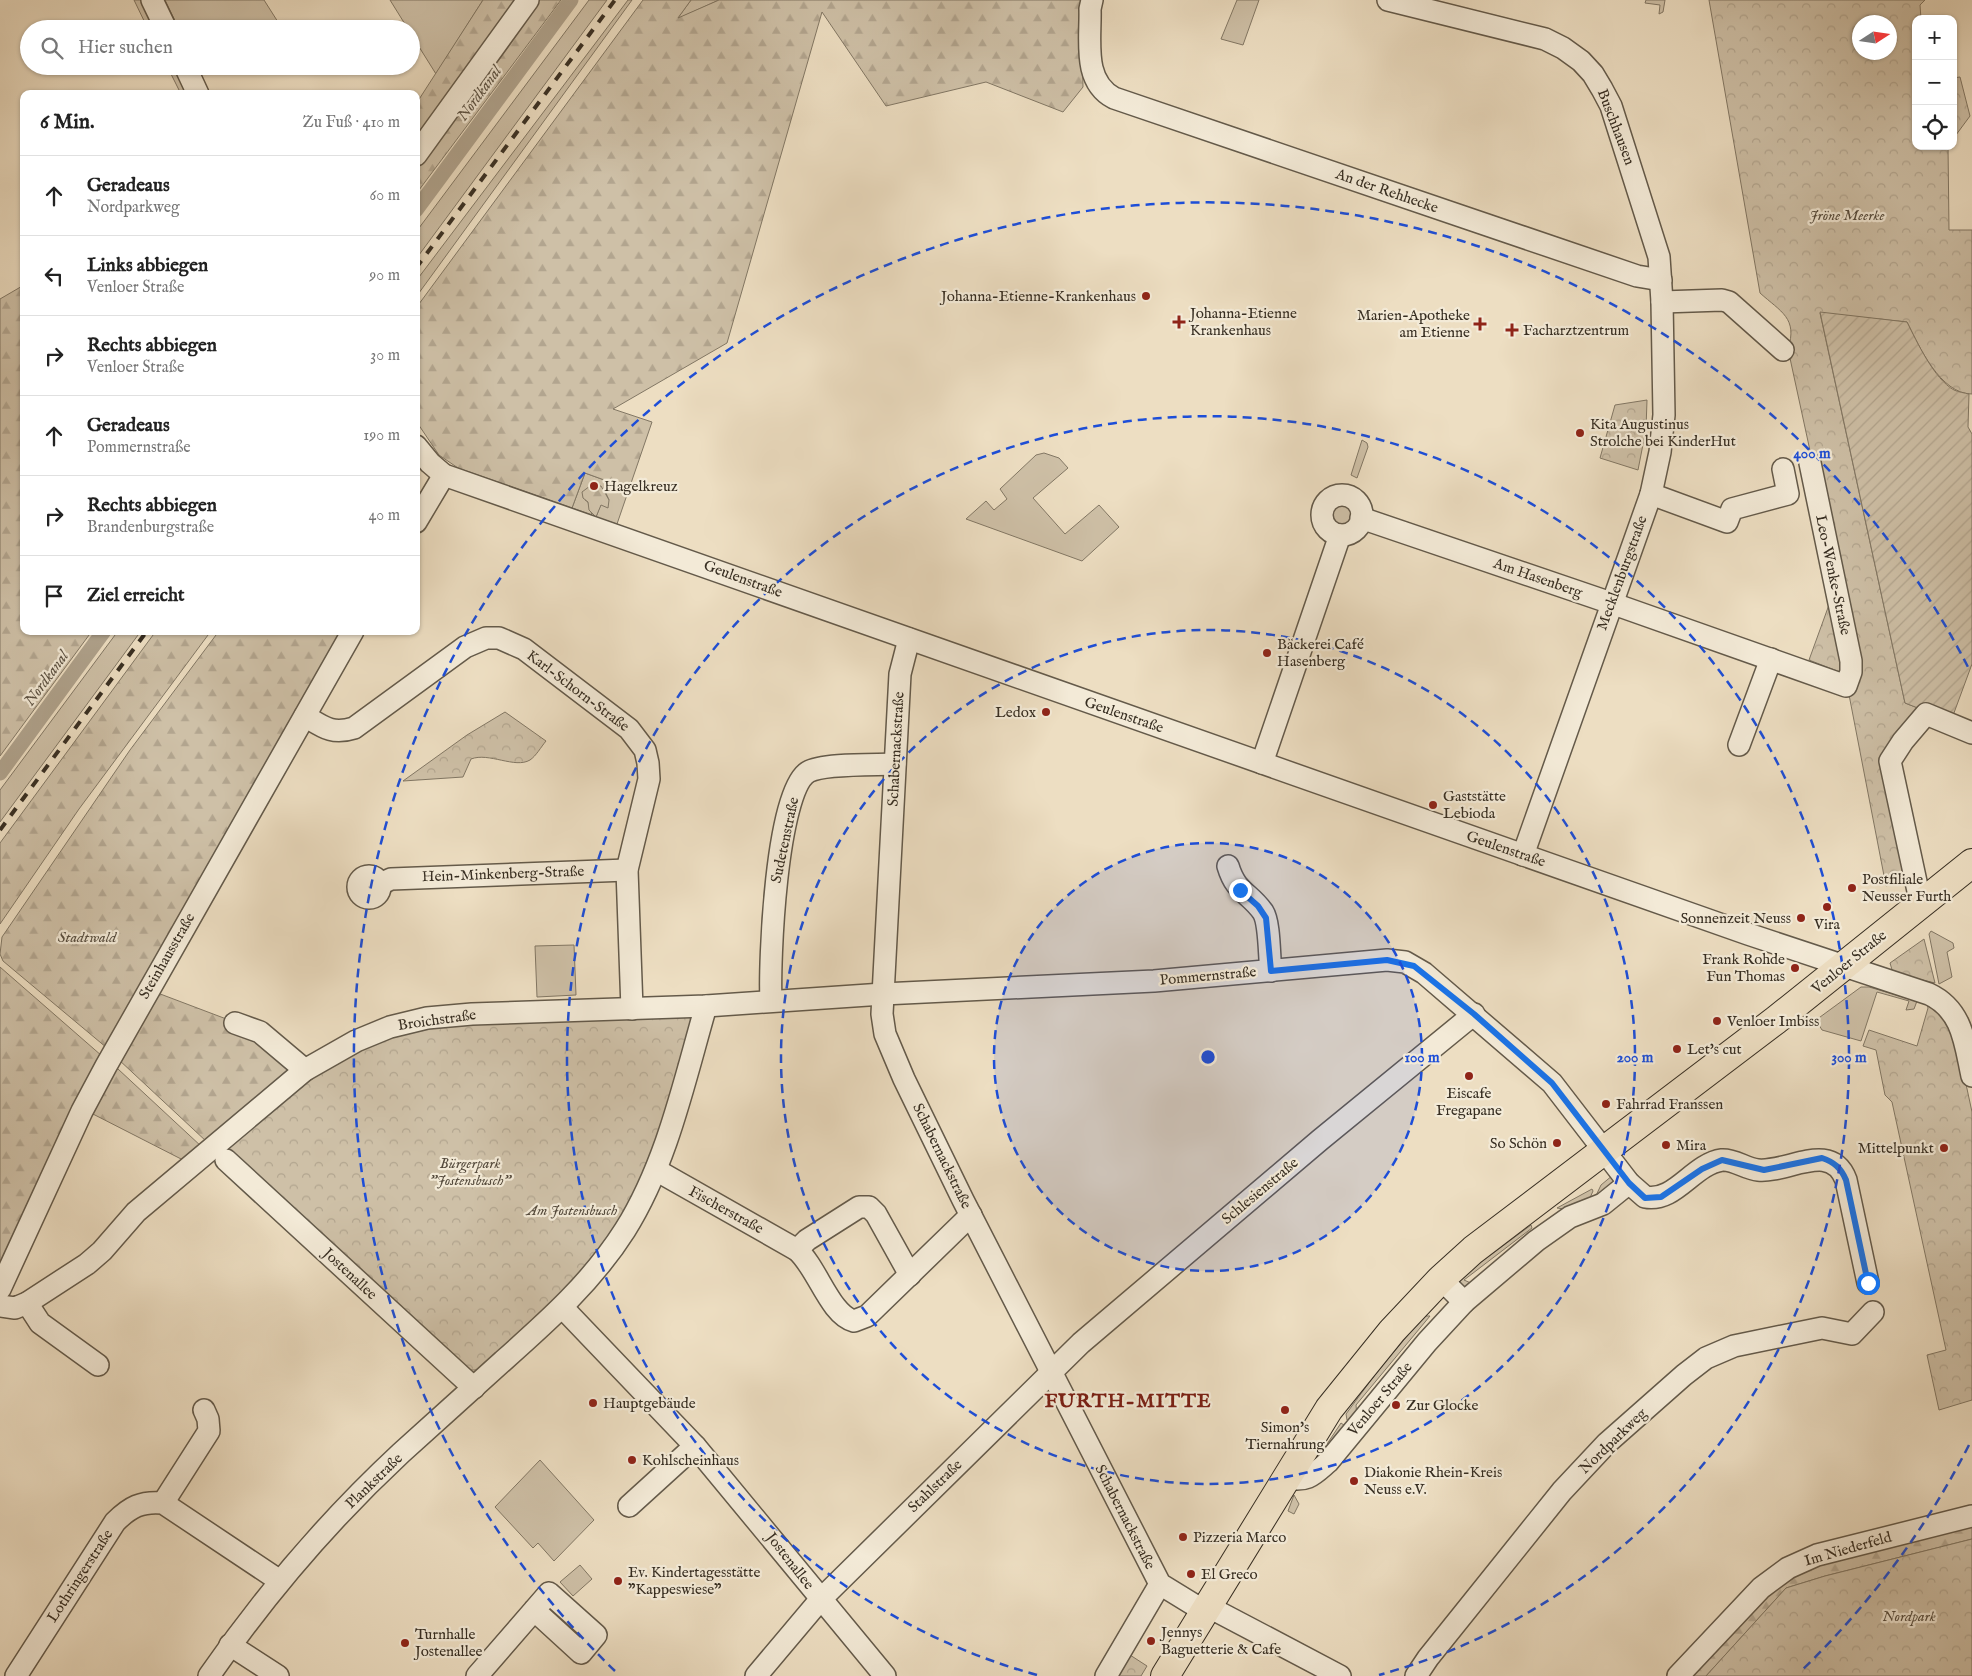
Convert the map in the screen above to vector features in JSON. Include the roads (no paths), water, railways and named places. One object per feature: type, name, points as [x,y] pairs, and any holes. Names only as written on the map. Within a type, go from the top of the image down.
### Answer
[{"type":"main road","name":"Venloer Straße","points":[[1165,1676],[1205,1608],[1329,1409],[1392,1331],[1441,1279],[1473,1250],[1605,1151],[1843,967],[1972,863]]},
{"type":"street","points":[[152,0],[162,20]]},
{"type":"street","points":[[420,149],[528,0]]},
{"type":"street","name":"An der Rehhecke","points":[[1092,0],[1090,9],[1091,70],[1099,88],[1114,98],[1637,276],[1661,280]]},
{"type":"street","name":"Buschhausen","points":[[1388,0],[1545,39],[1581,61],[1593,74],[1611,106],[1653,235],[1661,280]]},
{"type":"street","points":[[189,75],[196,90]]},
{"type":"street","name":"Mecklenburgstraße","points":[[1523,855],[1651,494],[1660,452],[1664,415],[1661,280]]},
{"type":"street","points":[[1662,302],[1722,300],[1729,302],[1783,350]]},
{"type":"street","name":"Geulenstraße","points":[[420,451],[430,463],[444,474],[1523,855],[1940,999],[1950,1008],[1962,1029],[1972,1076]]},
{"type":"street","name":"Leo-Wenke-Straße","points":[[1810,463],[1851,661],[1851,672],[1846,686]]},
{"type":"street","points":[[1651,494],[1727,522],[1732,508],[1788,494],[1783,470]]},
{"type":"street","points":[[420,515],[444,474]]},
{"type":"street","points":[[1339,496],[1351,498],[1359,506],[1362,518],[1354,531],[1340,535],[1326,528],[1322,519],[1322,509],[1331,499],[1339,496]]},
{"type":"street","name":"Am Hasenberg","points":[[1362,518],[1846,686]]},
{"type":"street","points":[[1262,763],[1340,535]]},
{"type":"street","name":"Steinhausstraße","points":[[0,1290],[82,1111],[150,985],[351,635]]},
{"type":"street","name":"Karl-Schorn-Straße","points":[[305,716],[328,730],[341,732],[354,728],[464,647],[486,638],[498,638],[512,642],[629,729],[644,750],[649,778],[627,870],[632,1009]]},
{"type":"street","name":"Schabernackstraße","points":[[909,639],[900,674],[882,1014],[885,1034],[904,1078],[971,1215],[1160,1584],[1205,1608],[1305,1668],[1340,1676]]},
{"type":"street","points":[[1740,745],[1770,659]]},
{"type":"street","points":[[1921,905],[1890,761],[1903,741],[1926,714],[1972,733]]},
{"type":"street","name":"Sudetenstraße","points":[[771,1001],[769,972],[775,887],[788,819],[800,779],[806,773],[822,768],[895,764]]},
{"type":"street","points":[[1228,866],[1235,884],[1258,906],[1266,918],[1271,971]]},
{"type":"street","name":"Hein-Minkenberg-Straße","points":[[380,884],[391,880],[627,870]]},
{"type":"street","name":"Pommernstraße","points":[[883,994],[1154,980],[1396,960],[1419,969],[1474,1014],[1552,1083],[1605,1151]]},
{"type":"street","name":"Broichstraße","points":[[0,1306],[15,1308],[27,1303],[87,1264],[102,1251],[136,1212],[305,1070],[356,1041],[390,1027],[427,1018],[472,1014],[706,1006],[883,994]]},
{"type":"street","points":[[563,1308],[604,1259],[624,1231],[656,1170],[706,1006]]},
{"type":"street","name":"Schlesienstraße","points":[[1051,1372],[1139,1293],[1474,1014]]},
{"type":"street","points":[[235,1023],[260,1032],[305,1070]]},
{"type":"street","points":[[1605,1151],[1638,1193],[1645,1198],[1654,1199],[1661,1197],[1702,1169],[1722,1160],[1764,1170],[1822,1158],[1830,1160],[1843,1173],[1846,1180],[1868,1283]]},
{"type":"street","name":"Jostenallee","points":[[226,1160],[474,1388]]},
{"type":"street","name":"Fischerstraße","points":[[656,1170],[797,1250],[805,1257],[841,1314],[854,1321],[867,1316],[971,1215]]},
{"type":"street","name":"Venloer Straße","points":[[1287,1478],[1300,1481],[1312,1476],[1328,1462],[1427,1342],[1464,1302],[1536,1241],[1570,1217],[1603,1204],[1629,1183]]},
{"type":"street","points":[[797,1250],[807,1240],[860,1207],[869,1207],[876,1214],[910,1275]]},
{"type":"street","points":[[1441,1279],[1464,1302]]},
{"type":"street","points":[[27,1303],[40,1323],[98,1364]]},
{"type":"street","name":"Jostenallee","points":[[563,1308],[695,1446],[767,1530],[820,1600],[884,1676]]},
{"type":"street","name":"Plankstraße","points":[[209,1676],[230,1645],[280,1581],[343,1511],[474,1388],[563,1308]]},
{"type":"street","name":"Nordparkweg","points":[[1416,1676],[1428,1658],[1562,1491],[1607,1443],[1684,1375],[1706,1358],[1734,1346],[1822,1328],[1852,1334],[1873,1312]]},
{"type":"street","name":"Stahlstraße","points":[[756,1676],[820,1600],[1051,1372]]},
{"type":"street","points":[[204,1410],[208,1419],[209,1431],[163,1503],[280,1581]]},
{"type":"street","points":[[629,1506],[695,1446]]},
{"type":"street","name":"Lothringerstraße","points":[[16,1676],[115,1522],[126,1510],[136,1504],[163,1503]]},
{"type":"street","name":"Im Niederfeld","points":[[1678,1676],[1761,1588],[1788,1568],[1817,1555],[1972,1516]]},
{"type":"street","points":[[1106,1676],[1160,1584]]},
{"type":"street","points":[[477,1676],[534,1610]]},
{"type":"street","points":[[230,1645],[278,1676]]},
{"type":"waterway","name":"Nordkanal","points":[[420,205],[571,0]]},
{"type":"waterway","name":"Nordkanal","points":[[0,773],[101,635]]},
{"type":"railway","points":[[420,263],[615,0]]},
{"type":"railway","points":[[0,830],[144,635]]},
{"type":"place","name":"Johanna-Etienne-Krankenhaus","points":[[1146,296]]},
{"type":"place","name":"Johanna-Etienne Krankenhaus","points":[[1179,322]]},
{"type":"place","name":"Marien-Apotheke am Etienne","points":[[1480,324]]},
{"type":"place","name":"Facharztzentrum","points":[[1512,330]]},
{"type":"place","name":"Kita Augustinus Strolche bei KinderHut","points":[[1580,433]]},
{"type":"place","name":"Hagelkreuz","points":[[594,486]]},
{"type":"place","name":"Bäckerei Café Hasenberg","points":[[1267,653]]},
{"type":"place","name":"Ledox","points":[[1046,712]]},
{"type":"place","name":"Gaststätte Lebioda","points":[[1433,805]]},
{"type":"place","name":"Postfiliale Neusser Furth","points":[[1852,888]]},
{"type":"place","name":"Vira","points":[[1827,907]]},
{"type":"place","name":"Sonnenzeit Neuss","points":[[1801,918]]},
{"type":"place","name":"Frank Rohde Fun Thomas","points":[[1795,968]]},
{"type":"place","name":"Venloer Imbiss","points":[[1717,1021]]},
{"type":"place","name":"Let's cut","points":[[1677,1049]]},
{"type":"place","name":"Eiscafe Fregapane","points":[[1469,1076]]},
{"type":"place","name":"Fahrrad Franssen","points":[[1606,1104]]},
{"type":"place","name":"So Schön","points":[[1557,1143]]},
{"type":"place","name":"Mira","points":[[1666,1145]]},
{"type":"place","name":"Mittelpunkt","points":[[1944,1148]]},
{"type":"place","name":"Hauptgebäude","points":[[593,1403]]},
{"type":"place","name":"Zur Glocke","points":[[1396,1405]]},
{"type":"place","name":"Simon's Tiernahrung","points":[[1285,1410]]},
{"type":"place","name":"Kohlscheinhaus","points":[[632,1460]]},
{"type":"place","name":"Diakonie Rhein-Kreis Neuss e.V.","points":[[1354,1481]]},
{"type":"place","name":"Pizzeria Marco","points":[[1183,1537]]},
{"type":"place","name":"El Greco","points":[[1191,1574]]},
{"type":"place","name":"Ev. Kindertagesstätte \"Kappeswiese\"","points":[[618,1581]]},
{"type":"place","name":"Jennys Baguetterie & Cafe","points":[[1151,1641]]},
{"type":"place","name":"Turnhalle Jostenallee","points":[[405,1643]]},
{"type":"district","name":"FURTH-MITTE","points":[[1128,1401]]},
{"type":"park label","name":"Jröne Meerke","points":[[1847,215]]},
{"type":"park label","name":"Stadtwald","points":[[87,937]]},
{"type":"park label","name":"Bürgerpark \"Jostensbusch\"","points":[[470,1172]]},
{"type":"park label","name":"Am Jostensbusch","points":[[572,1210]]},
{"type":"park label","name":"Nordpark","points":[[1909,1616]]}]
